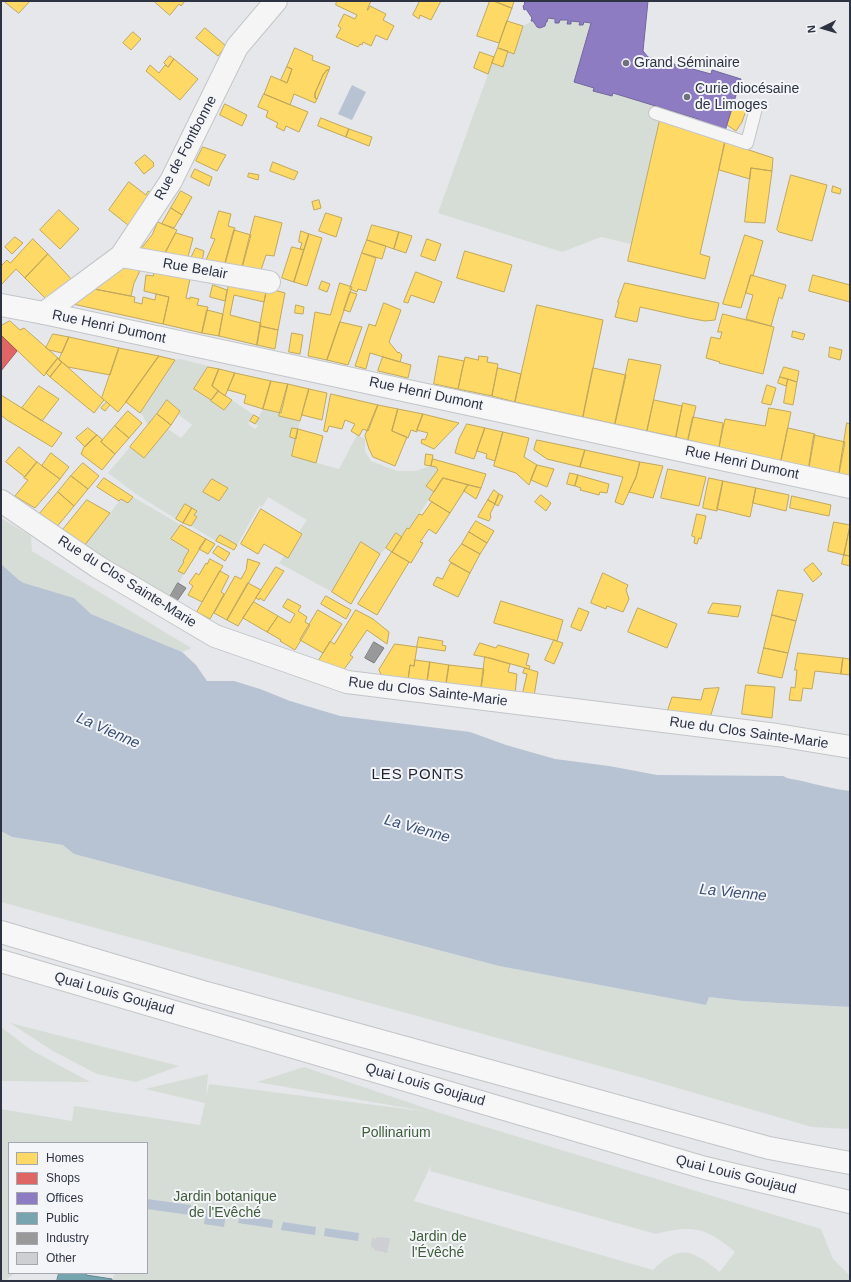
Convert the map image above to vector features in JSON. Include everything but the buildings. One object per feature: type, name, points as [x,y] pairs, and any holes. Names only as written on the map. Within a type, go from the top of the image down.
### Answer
[{"type":"main road","name":"Rue Henri Dumont","points":[[1,305],[489,408],[850,487]]},
{"type":"main road","name":"Quai Louis Goujaud","points":[[1,932],[203,992],[761,1146],[850,1163]]},
{"type":"main road","name":"Quai Louis Goujaud","points":[[1,961],[705,1168],[850,1202]]},
{"type":"main road","points":[[827,1158],[850,1153]]},
{"type":"main road","points":[[818,1195],[850,1215]]},
{"type":"street","name":"Rue de Fontbonne","points":[[44,313],[121,256],[171,181],[238,48],[276,1]]},
{"type":"street","name":"Rue Belair","points":[[121,256],[269,282]]},
{"type":"street","name":"Rue du Clos Sainte-Marie","points":[[1,500],[98,567],[216,636],[347,682],[777,734],[850,747]]},
{"type":"lane","points":[[654,114],[747,143],[756,108]]},
{"type":"green space","points":[[548,18],[555,19],[555,23],[559,23],[560,20],[568,20],[567,24],[570,24],[571,21],[580,22],[579,25],[583,25],[584,22],[591,23],[575,82],[594,88],[593,91],[611,96],[613,93],[660,107],[660,120],[631,244],[601,237],[562,252],[438,213],[492,63],[503,67],[508,52],[514,54],[523,26],[533,21],[535,25],[540,28],[547,22]]},
{"type":"green space","points":[[180,359],[208,366],[194,389],[224,410],[232,400],[254,415],[248,424],[255,429],[258,426],[255,424],[263,409],[281,413],[280,416],[300,421],[292,456],[339,469],[357,435],[365,439],[365,451],[371,461],[397,471],[415,471],[431,466],[436,467],[438,470],[426,486],[434,492],[409,529],[402,537],[396,533],[380,554],[361,542],[332,592],[279,563],[284,556],[288,558],[302,534],[299,532],[307,520],[268,497],[262,507],[259,506],[237,545],[220,536],[216,541],[191,526],[197,517],[194,515],[196,511],[185,504],[176,519],[136,494],[108,473],[130,447],[144,458],[168,429],[181,438],[192,425],[178,414],[180,410],[167,400],[148,425],[140,413],[175,360]],"holes":[[[212,479],[228,488],[219,501],[203,492]]]},
{"type":"green space","points":[[133,497],[181,525],[171,539],[189,550],[183,561],[184,562],[178,570],[184,574],[169,599],[84,546],[121,499],[128,503]]},
{"type":"green space","points":[[1,518],[31,536],[32,551],[191,648],[182,652],[91,614],[74,598],[24,583],[19,580],[1,564]]},
{"type":"green space","points":[[1,831],[12,837],[63,845],[74,854],[499,966],[706,1005],[709,997],[743,1001],[850,1007],[850,1129],[812,1127],[629,1074],[1,902]]},
{"type":"green space","points":[[10,1023],[179,1066],[136,1082],[97,1074],[53,1051]]},
{"type":"green space","points":[[1,1027],[31,1050],[90,1082],[1,1081]]},
{"type":"green space","points":[[304,1067],[443,1114],[821,1229],[833,1259],[850,1276],[850,1281],[112,1281],[115,1274],[148,1274],[148,1142],[8,1142],[8,1274],[14,1274],[5,1281],[1,1281],[1,1109],[72,1121],[74,1106],[200,1125],[205,1103],[145,1089],[208,1074],[206,1097],[209,1084],[430,1112],[257,1082]],"holes":[[[431,1165],[430,1171],[656,1234],[689,1229],[698,1230],[715,1237],[735,1252],[720,1272],[702,1259],[687,1253],[679,1253],[671,1256],[653,1270],[414,1201]]]},
{"type":"water","points":[[352,85],[366,92],[352,120],[338,114]]},
{"type":"water","name":"La Vienne","points":[[1,564],[24,583],[74,598],[91,614],[182,652],[196,665],[207,681],[234,681],[260,689],[290,701],[340,716],[470,732],[506,745],[555,759],[609,766],[657,775],[783,776],[790,779],[850,791],[850,1007],[743,1001],[709,997],[706,1005],[499,966],[74,854],[63,845],[12,837],[1,831]]},
{"type":"water","points":[[148,1199],[191,1205],[190,1215],[148,1209]]},
{"type":"water","points":[[207,1204],[227,1207],[224,1227],[204,1224]]},
{"type":"water","points":[[240,1215],[273,1220],[272,1228],[238,1223]]},
{"type":"water","points":[[283,1222],[316,1227],[315,1235],[281,1230]]},
{"type":"water","points":[[325,1228],[359,1233],[358,1241],[324,1236]]},
{"type":"place","name":"Grand Séminaire","points":[[626,63]]},
{"type":"place","name":"Curie diocésaine de Limoges","points":[[687,97]]},
{"type":"district","name":"LES PONTS","points":[[418,775]]},
{"type":"park label","name":"Pollinarium","points":[[396,1133]]},
{"type":"park label","name":"Jardin botanique de l'Evêché","points":[[225,1206]]},
{"type":"park label","name":"Jardin de l'Évêché","points":[[438,1246]]}]
